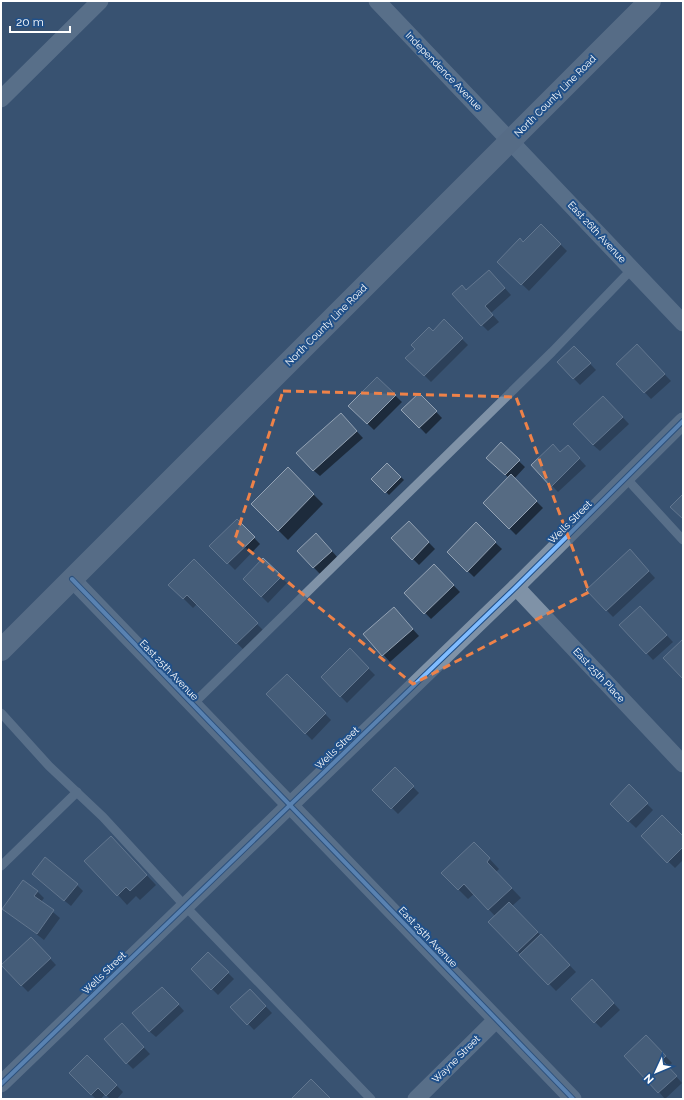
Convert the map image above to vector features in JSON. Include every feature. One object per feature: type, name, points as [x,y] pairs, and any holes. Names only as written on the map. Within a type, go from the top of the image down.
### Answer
[{"type":"main road","name":"North County Line Road","points":[[1,650],[650,1]]},
{"type":"street","points":[[1,99],[100,1]]},
{"type":"street","name":"Independence Avenue","points":[[377,1],[510,140]]},
{"type":"street","name":"East 26th Avenue","points":[[510,140],[683,323]]},
{"type":"street","name":"Wells Street","points":[[1,1084],[516,587],[683,421]]},
{"type":"street","name":"East 25th Avenue","points":[[72,579],[289,806],[573,1099]]},
{"type":"street","name":"East 25th Place","points":[[516,587],[683,764]]},
{"type":"street","name":"Wayne Street","points":[[416,1099],[496,1020]]},
{"type":"lane","points":[[192,705],[546,357],[632,269]]},
{"type":"lane","points":[[626,478],[683,540]]},
{"type":"lane","points":[[1,713],[49,766],[103,817],[185,906],[371,1099]]},
{"type":"lane","points":[[1,866],[77,792]]},
{"type":"highlighted area","points":[[283,391],[516,397],[589,592],[413,684],[235,539]]},
{"type":"building","points":[[541,224],[561,244],[521,285],[497,262],[520,238],[523,242]]},
{"type":"building","points":[[489,270],[505,288],[485,306],[493,315],[481,326],[452,294],[462,285],[466,290]]},
{"type":"building","points":[[444,319],[463,338],[424,376],[405,358],[415,349],[411,345],[429,327],[433,331]]},
{"type":"building","points":[[637,344],[665,374],[644,393],[616,364]]},
{"type":"building","points":[[574,346],[591,363],[573,379],[557,362]]},
{"type":"building","points":[[377,377],[396,395],[367,424],[348,406]]},
{"type":"building","points":[[419,393],[437,411],[419,428],[401,410]]},
{"type":"building","points":[[603,396],[623,417],[593,445],[573,424]]},
{"type":"building","points":[[341,413],[357,431],[313,471],[296,453]]},
{"type":"building","points":[[501,442],[520,460],[505,475],[486,458]]},
{"type":"building","points":[[553,444],[560,452],[568,445],[580,458],[551,487],[531,465]]},
{"type":"building","points":[[387,463],[401,477],[385,493],[371,479]]},
{"type":"building","points":[[288,467],[314,494],[278,531],[251,504]]},
{"type":"building","points":[[511,474],[537,501],[509,529],[483,503]]},
{"type":"building","points":[[683,494],[683,519],[670,507]]},
{"type":"building","points":[[237,519],[255,537],[227,564],[209,546]]},
{"type":"building","points":[[409,521],[429,542],[412,560],[391,538]]},
{"type":"building","points":[[476,522],[496,542],[467,572],[447,552]]},
{"type":"building","points":[[316,533],[332,551],[313,568],[297,551]]},
{"type":"building","points":[[630,549],[649,571],[606,611],[586,590]]},
{"type":"building","points":[[263,558],[282,576],[261,597],[243,579]]},
{"type":"building","points":[[194,559],[258,623],[236,644],[187,595],[183,599],[168,585]]},
{"type":"building","points":[[434,564],[454,585],[424,614],[404,593]]},
{"type":"building","points":[[640,606],[667,635],[646,654],[619,625]]},
{"type":"building","points":[[394,607],[413,629],[382,656],[363,634]]},
{"type":"building","points":[[683,639],[683,679],[663,658]]},
{"type":"building","points":[[350,648],[369,668],[340,697],[321,677]]},
{"type":"building","points":[[287,674],[326,713],[305,734],[266,694]]},
{"type":"building","points":[[395,767],[414,786],[391,809],[372,790]]},
{"type":"building","points":[[629,784],[648,803],[628,822],[610,804]]},
{"type":"building","points":[[662,815],[683,836],[683,847],[667,863],[641,836]]},
{"type":"building","points":[[111,836],[147,875],[130,891],[126,887],[117,896],[84,861]]},
{"type":"building","points":[[474,842],[490,858],[487,862],[512,888],[488,910],[464,884],[458,890],[441,873]]},
{"type":"building","points":[[45,857],[78,884],[64,901],[32,874]]},
{"type":"building","points":[[23,880],[38,891],[34,896],[54,910],[37,934],[2,909]]},
{"type":"building","points":[[509,902],[538,932],[517,952],[488,922]]},
{"type":"building","points":[[541,934],[570,965],[548,985],[519,955]]},
{"type":"building","points":[[31,937],[51,958],[21,986],[1,965]]},
{"type":"building","points":[[208,952],[229,972],[211,990],[191,969]]},
{"type":"building","points":[[592,979],[614,1003],[594,1023],[571,999]]},
{"type":"building","points":[[162,987],[179,1004],[149,1032],[132,1013]]},
{"type":"building","points":[[250,989],[266,1006],[247,1025],[230,1007]]},
{"type":"building","points":[[122,1023],[144,1047],[126,1064],[104,1039]]},
{"type":"building","points":[[646,1035],[666,1056],[662,1060],[677,1076],[658,1093],[624,1056]]},
{"type":"building","points":[[87,1055],[117,1085],[106,1096],[98,1088],[91,1095],[69,1073]]},
{"type":"building","points":[[311,1079],[331,1099],[291,1099]]},
{"type":"cycle path","points":[[1,1084],[516,587],[683,421]]},
{"type":"cycle path","points":[[72,579],[573,1099]]}]
